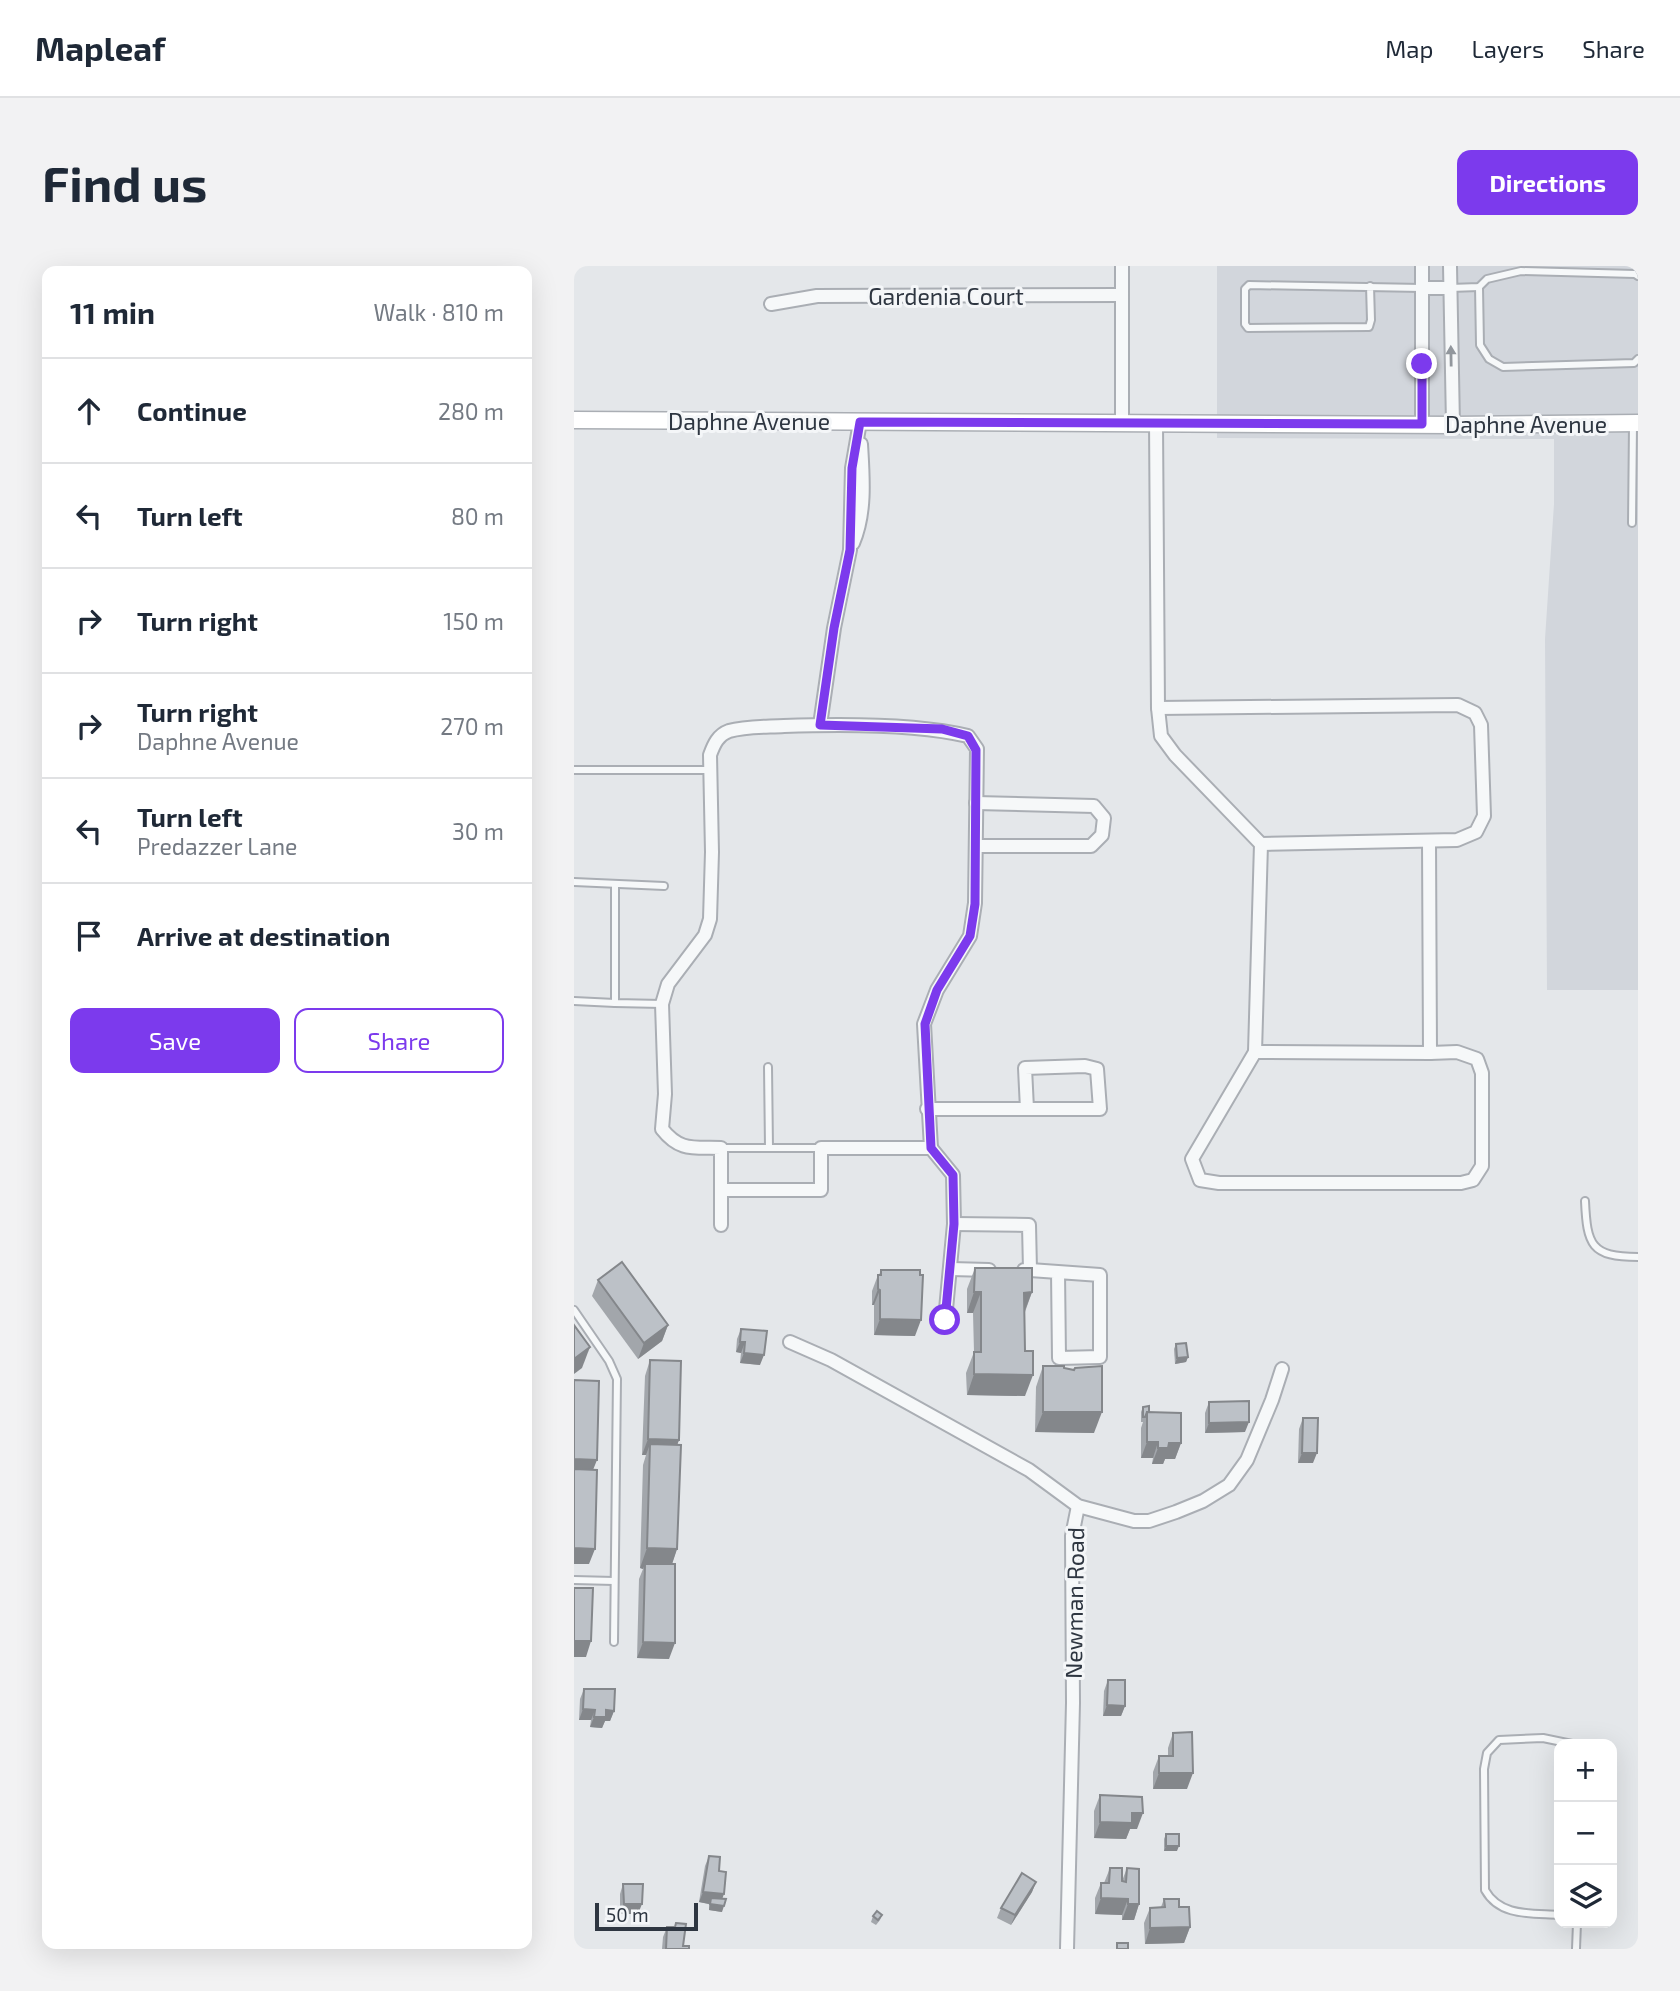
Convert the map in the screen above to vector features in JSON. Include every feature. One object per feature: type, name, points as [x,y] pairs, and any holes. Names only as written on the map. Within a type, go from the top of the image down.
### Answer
[{"type":"street","points":[[1122,266],[1122,422]]},
{"type":"street","points":[[1422,266],[1422,424]]},
{"type":"street","points":[[1450,266],[1453,425]]},
{"type":"street","points":[[1422,288],[1450,288]]},
{"type":"street","name":"Gardenia Court","points":[[771,304],[817,296],[1121,295]]},
{"type":"street","name":"Daphne Avenue","points":[[574,420],[1453,425],[1636,423]]},
{"type":"street","points":[[820,725],[834,628],[850,550],[852,468],[860,422]]},
{"type":"street","points":[[1156,422],[1158,708],[1161,736],[1175,755],[1261,844],[1255,1052],[1192,1159],[1200,1180],[1219,1183],[1461,1183],[1473,1180],[1482,1166],[1482,1073],[1477,1059],[1457,1052],[1255,1052]]},
{"type":"street","points":[[1158,708],[1458,705],[1475,713],[1480,725],[1484,816],[1476,832],[1457,840],[1261,844]]},
{"type":"street","points":[[721,1226],[721,1148],[686,1147],[672,1141],[662,1129],[665,1094],[662,1004],[668,984],[705,935],[710,919],[712,852],[709,770],[710,755],[716,740],[727,731],[756,727],[820,725],[942,729],[968,736],[976,750],[975,904],[970,936],[937,990],[925,1024],[931,1148],[953,1175],[954,1224],[945,1320]]},
{"type":"street","points":[[976,803],[1094,806],[1104,818],[1102,835],[1091,846],[976,846]]},
{"type":"street","points":[[1429,841],[1430,1053]]},
{"type":"street","points":[[928,1109],[1027,1109],[1100,1109],[1097,1069],[1085,1066],[1025,1068],[1027,1109]]},
{"type":"street","points":[[720,1190],[821,1189],[821,1148],[931,1148]]},
{"type":"street","points":[[954,1224],[1028,1224],[1017,1270]]},
{"type":"street","points":[[951,1269],[1017,1270],[1058,1272],[1100,1275],[1100,1357],[1059,1358],[1058,1272]]},
{"type":"street","name":"Newman Road","points":[[790,1342],[831,1360],[1029,1469],[1078,1506],[1072,1536],[1073,1703],[1067,1949]]},
{"type":"street","points":[[1078,1506],[1120,1519],[1149,1521],[1203,1501],[1228,1485],[1247,1460],[1282,1369]]},
{"type":"lane","points":[[1450,288],[1479,287],[1487,279],[1521,271],[1638,276]]},
{"type":"lane","points":[[1370,286],[1369,327],[1248,328],[1245,324],[1245,289],[1250,285],[1370,286],[1422,288]]},
{"type":"lane","points":[[1479,287],[1480,345],[1489,359],[1503,367],[1634,363],[1638,359]]},
{"type":"lane","points":[[1632,523],[1636,423]]},
{"type":"lane","points":[[574,770],[709,770]]},
{"type":"lane","points":[[574,882],[664,886]]},
{"type":"lane","points":[[615,884],[615,1003]]},
{"type":"lane","points":[[574,1001],[662,1004]]},
{"type":"lane","points":[[768,1067],[769,1148]]},
{"type":"lane","points":[[721,1148],[821,1148]]},
{"type":"lane","points":[[1585,1202],[1586,1230],[1591,1242],[1602,1253],[1638,1256]]},
{"type":"lane","points":[[574,1310],[610,1360],[617,1379],[614,1642]]},
{"type":"lane","points":[[574,1580],[614,1581]]},
{"type":"lane","points":[[1554,1740],[1543,1738],[1499,1740],[1486,1753],[1483,1769],[1485,1890],[1491,1900],[1503,1909],[1554,1914]]},
{"type":"lane","points":[[1576,1949],[1577,1928]]},
{"type":"shaded area","points":[[1217,266],[1638,266],[1638,990],[1547,990],[1545,639],[1554,504],[1554,439],[1217,438]]},
{"type":"building","points":[[622,1262],[668,1325],[644,1343],[598,1280]]},
{"type":"building","points":[[975,1268],[1032,1268],[1032,1292],[1024,1293],[1025,1351],[1033,1351],[1033,1375],[974,1374],[974,1352],[981,1352],[981,1292],[974,1292]]},
{"type":"building","points":[[881,1270],[920,1270],[920,1275],[923,1275],[921,1320],[880,1319],[878,1275],[881,1275]]},
{"type":"building","points":[[574,1325],[590,1347],[574,1359]]},
{"type":"building","points":[[741,1329],[767,1331],[764,1355],[744,1353],[745,1342],[740,1342]]},
{"type":"building","points":[[1186,1343],[1188,1357],[1177,1358],[1176,1344]]},
{"type":"building","points":[[650,1360],[681,1361],[679,1440],[648,1439]]},
{"type":"building","points":[[1043,1366],[1064,1366],[1074,1370],[1102,1366],[1102,1412],[1043,1412]]},
{"type":"building","points":[[574,1380],[599,1381],[597,1460],[574,1459]]},
{"type":"building","points":[[1249,1401],[1249,1422],[1209,1423],[1209,1402]]},
{"type":"building","points":[[1149,1406],[1149,1412],[1143,1417],[1143,1407]]},
{"type":"building","points":[[1147,1412],[1181,1413],[1181,1443],[1169,1443],[1168,1448],[1158,1448],[1158,1442],[1147,1442]]},
{"type":"building","points":[[1303,1418],[1318,1418],[1317,1453],[1302,1453]]},
{"type":"building","points":[[650,1444],[681,1445],[677,1549],[647,1548]]},
{"type":"building","points":[[574,1469],[597,1470],[595,1549],[574,1548]]},
{"type":"building","points":[[645,1564],[675,1564],[675,1643],[643,1642]]},
{"type":"building","points":[[574,1588],[593,1588],[591,1641],[574,1641]]},
{"type":"building","points":[[1108,1680],[1125,1680],[1125,1706],[1107,1705]]},
{"type":"building","points":[[584,1689],[615,1689],[614,1711],[606,1710],[606,1717],[594,1717],[595,1710],[583,1709]]},
{"type":"building","points":[[1192,1732],[1193,1773],[1159,1773],[1159,1756],[1173,1756],[1173,1733]]},
{"type":"building","points":[[1100,1795],[1142,1797],[1143,1813],[1132,1813],[1132,1823],[1100,1822]]},
{"type":"building","points":[[1166,1834],[1179,1834],[1179,1846],[1166,1846]]},
{"type":"building","points":[[709,1856],[720,1857],[719,1871],[726,1872],[724,1894],[703,1892]]},
{"type":"building","points":[[1110,1868],[1122,1868],[1122,1881],[1126,1882],[1127,1868],[1139,1869],[1139,1904],[1128,1904],[1128,1899],[1101,1898],[1101,1883],[1109,1883]]},
{"type":"building","points":[[1022,1873],[1036,1882],[1015,1915],[1001,1908]]},
{"type":"building","points":[[623,1884],[643,1884],[642,1904],[624,1904]]},
{"type":"building","points":[[711,1898],[726,1899],[724,1906],[710,1904]]},
{"type":"building","points":[[1164,1899],[1179,1899],[1179,1907],[1189,1907],[1190,1927],[1150,1928],[1150,1908],[1165,1907]]},
{"type":"building","points":[[877,1911],[882,1915],[878,1920],[873,1916]]},
{"type":"building","points":[[676,1923],[686,1924],[683,1946],[689,1946],[689,1949],[666,1949],[667,1927],[675,1927]]},
{"type":"building","points":[[1117,1943],[1128,1943],[1128,1949],[1117,1949]]},
{"type":"route","points":[[945,1320],[954,1224],[953,1175],[931,1148],[925,1024],[937,990],[970,936],[975,904],[976,750],[968,736],[942,729],[820,725],[834,628],[850,550],[852,468],[860,422],[1422,424],[1422,364]]}]
